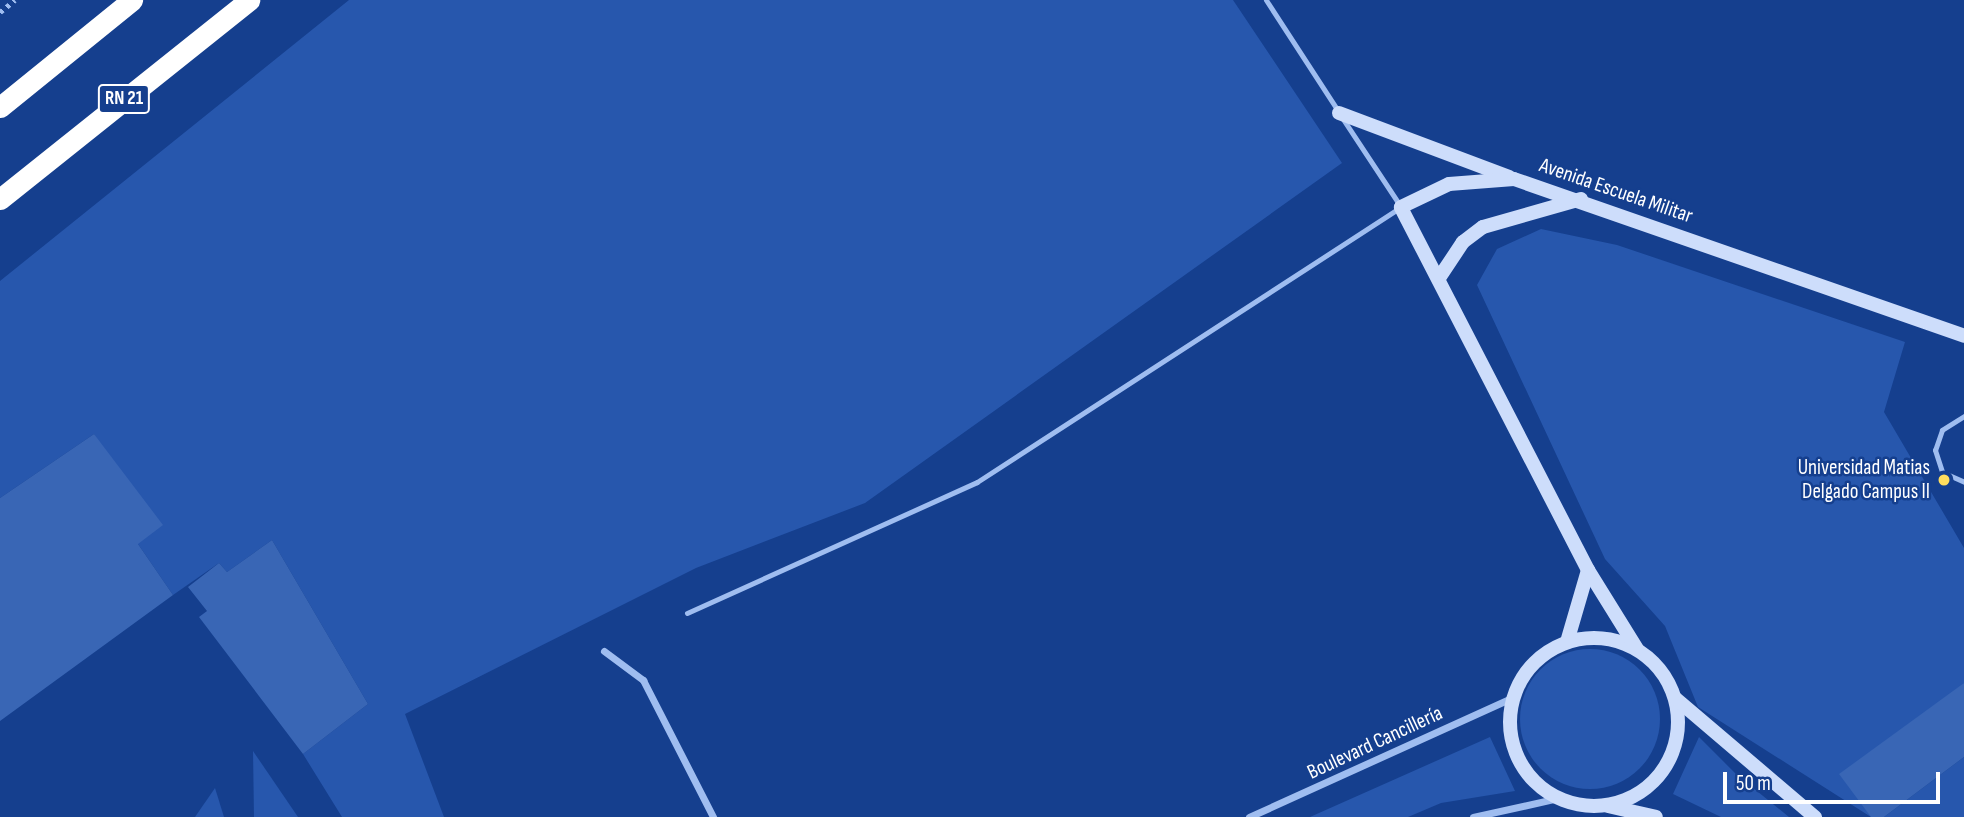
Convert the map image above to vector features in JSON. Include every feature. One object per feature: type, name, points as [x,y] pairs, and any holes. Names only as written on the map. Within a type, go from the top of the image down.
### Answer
[{"type":"highway","points":[[0,107],[132,0]]},
{"type":"highway","name":"RN 21","points":[[0,199],[250,0]]},
{"type":"street","points":[[1339,113],[1514,179]]},
{"type":"street","name":"Avenida Escuela Militar","points":[[1401,207],[1449,184],[1514,179],[1583,199],[1964,336]]},
{"type":"street","points":[[1439,278],[1463,242],[1483,227],[1583,199]]},
{"type":"street","points":[[1401,207],[1588,570],[1637,649],[1664,675],[1675,698],[1677,734],[1664,768],[1637,793],[1603,805]]},
{"type":"street","points":[[1567,642],[1588,570]]},
{"type":"street","points":[[1559,798],[1539,785],[1517,757],[1510,733],[1513,697],[1538,659],[1567,642],[1601,638],[1637,649]]},
{"type":"street","points":[[604,651],[643,680],[712,817]]},
{"type":"street","name":"Boulevard Cancillería","points":[[1249,817],[1513,697]]},
{"type":"street","points":[[1675,698],[1815,817]]},
{"type":"street","points":[[1473,817],[1559,798],[1656,817]]},
{"type":"lane","points":[[687,613],[977,482],[1401,207],[1266,0]]},
{"type":"lane","points":[[1964,416],[1942,430],[1935,450],[1942,472],[1964,482]]},
{"type":"path","points":[[0,12],[15,0]]},
{"type":"shaded area","points":[[349,0],[1233,0],[1342,163],[865,503],[696,568],[405,714],[444,817],[342,817],[303,754],[368,704],[272,540],[227,572],[219,563],[173,595],[138,544],[94,434],[0,498],[0,281]]},
{"type":"shaded area","name":"Universidad Matias Delgado Campus II","points":[[1541,229],[1617,245],[1905,342],[1884,412],[1964,548],[1964,683],[1871,817],[1698,707],[1665,626],[1605,559],[1477,285],[1497,249]]},
{"type":"shaded area","points":[[1590,649],[1617,655],[1639,670],[1654,692],[1660,719],[1654,746],[1639,768],[1617,783],[1590,789],[1563,783],[1541,768],[1526,746],[1520,719],[1526,692],[1541,670],[1563,655]]},
{"type":"shaded area","points":[[1490,737],[1515,791],[1441,803],[1408,817],[1310,817]]},
{"type":"shaded area","points":[[1699,737],[1736,774],[1789,817],[1721,817],[1673,794]]},
{"type":"shaded area","points":[[253,751],[298,817],[254,817]]},
{"type":"shaded area","points":[[1964,757],[1964,817],[1884,817]]},
{"type":"shaded area","points":[[215,788],[224,817],[195,817]]},
{"type":"building","points":[[94,434],[163,525],[138,544],[173,595],[0,721],[0,498]]},
{"type":"building","points":[[272,540],[368,704],[303,754],[199,617],[207,611],[188,587],[219,563],[227,572]]},
{"type":"building","points":[[1964,683],[1964,757],[1884,817],[1871,817],[1839,774]]},
{"type":"place","name":"Universidad Matias Delgado Campus II","points":[[1944,480]]}]
